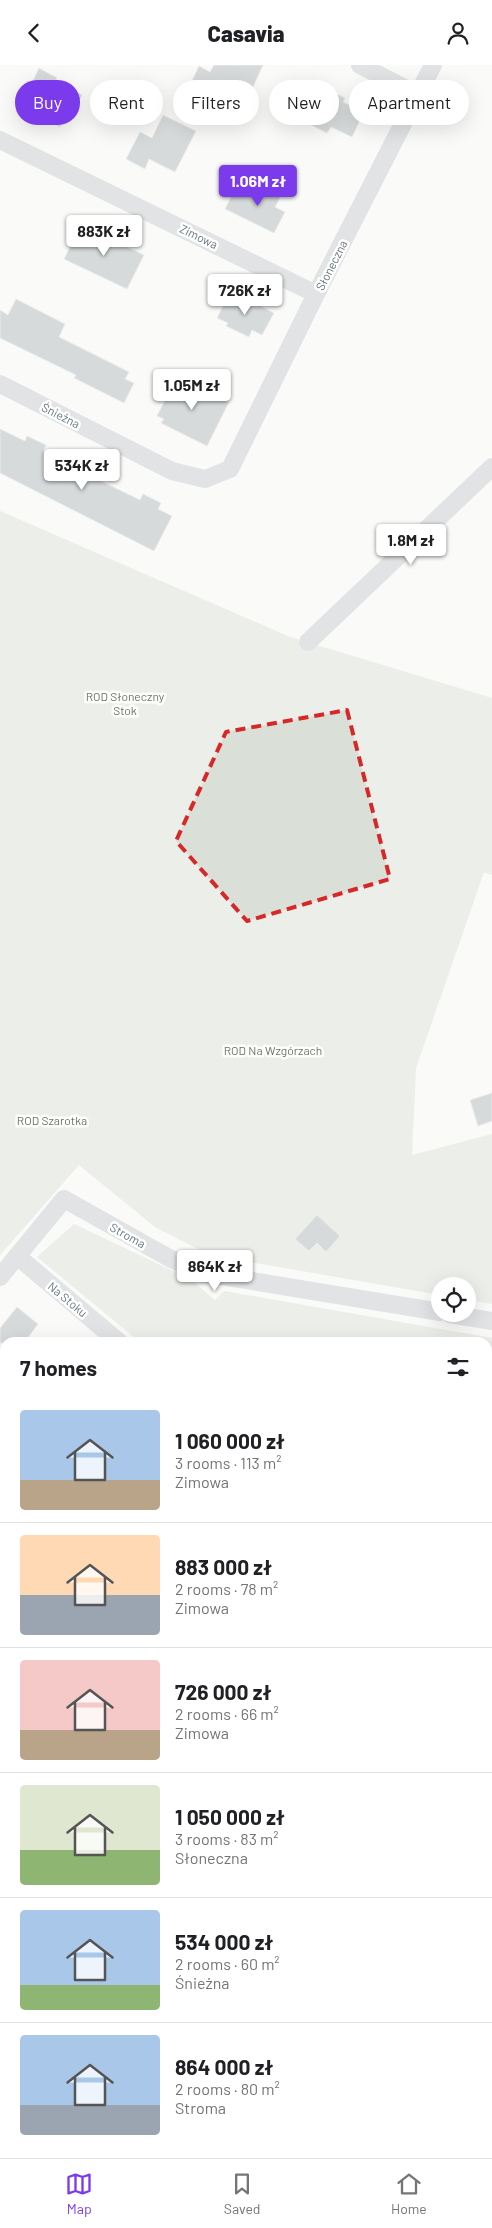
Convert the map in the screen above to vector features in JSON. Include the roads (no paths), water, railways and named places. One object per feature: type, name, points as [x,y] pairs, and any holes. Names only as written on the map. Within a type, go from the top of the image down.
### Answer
[{"type":"street","points":[[360,65],[389,80]]},
{"type":"street","name":"Słoneczna","points":[[426,80],[433,65]]},
{"type":"street","name":"Słoneczna","points":[[205,479],[230,469],[316,294],[403,125]]},
{"type":"street","name":"Zimowa","points":[[0,140],[316,294]]},
{"type":"street","name":"Śnieżna","points":[[0,384],[172,471],[205,479]]},
{"type":"street","points":[[308,642],[492,467]]},
{"type":"street","name":"Stroma","points":[[0,1277],[64,1199],[171,1259],[204,1273],[431,1311]]},
{"type":"street","name":"Na Stoku","points":[[17,1256],[113,1337]]},
{"type":"street","points":[[476,1318],[492,1321]]},
{"type":"park label","name":"ROD Słoneczny Stok","points":[[125,703]]},
{"type":"park label","name":"ROD Na Wzgórzach","points":[[273,1050]]},
{"type":"park label","name":"ROD Szarotka","points":[[52,1120]]}]
